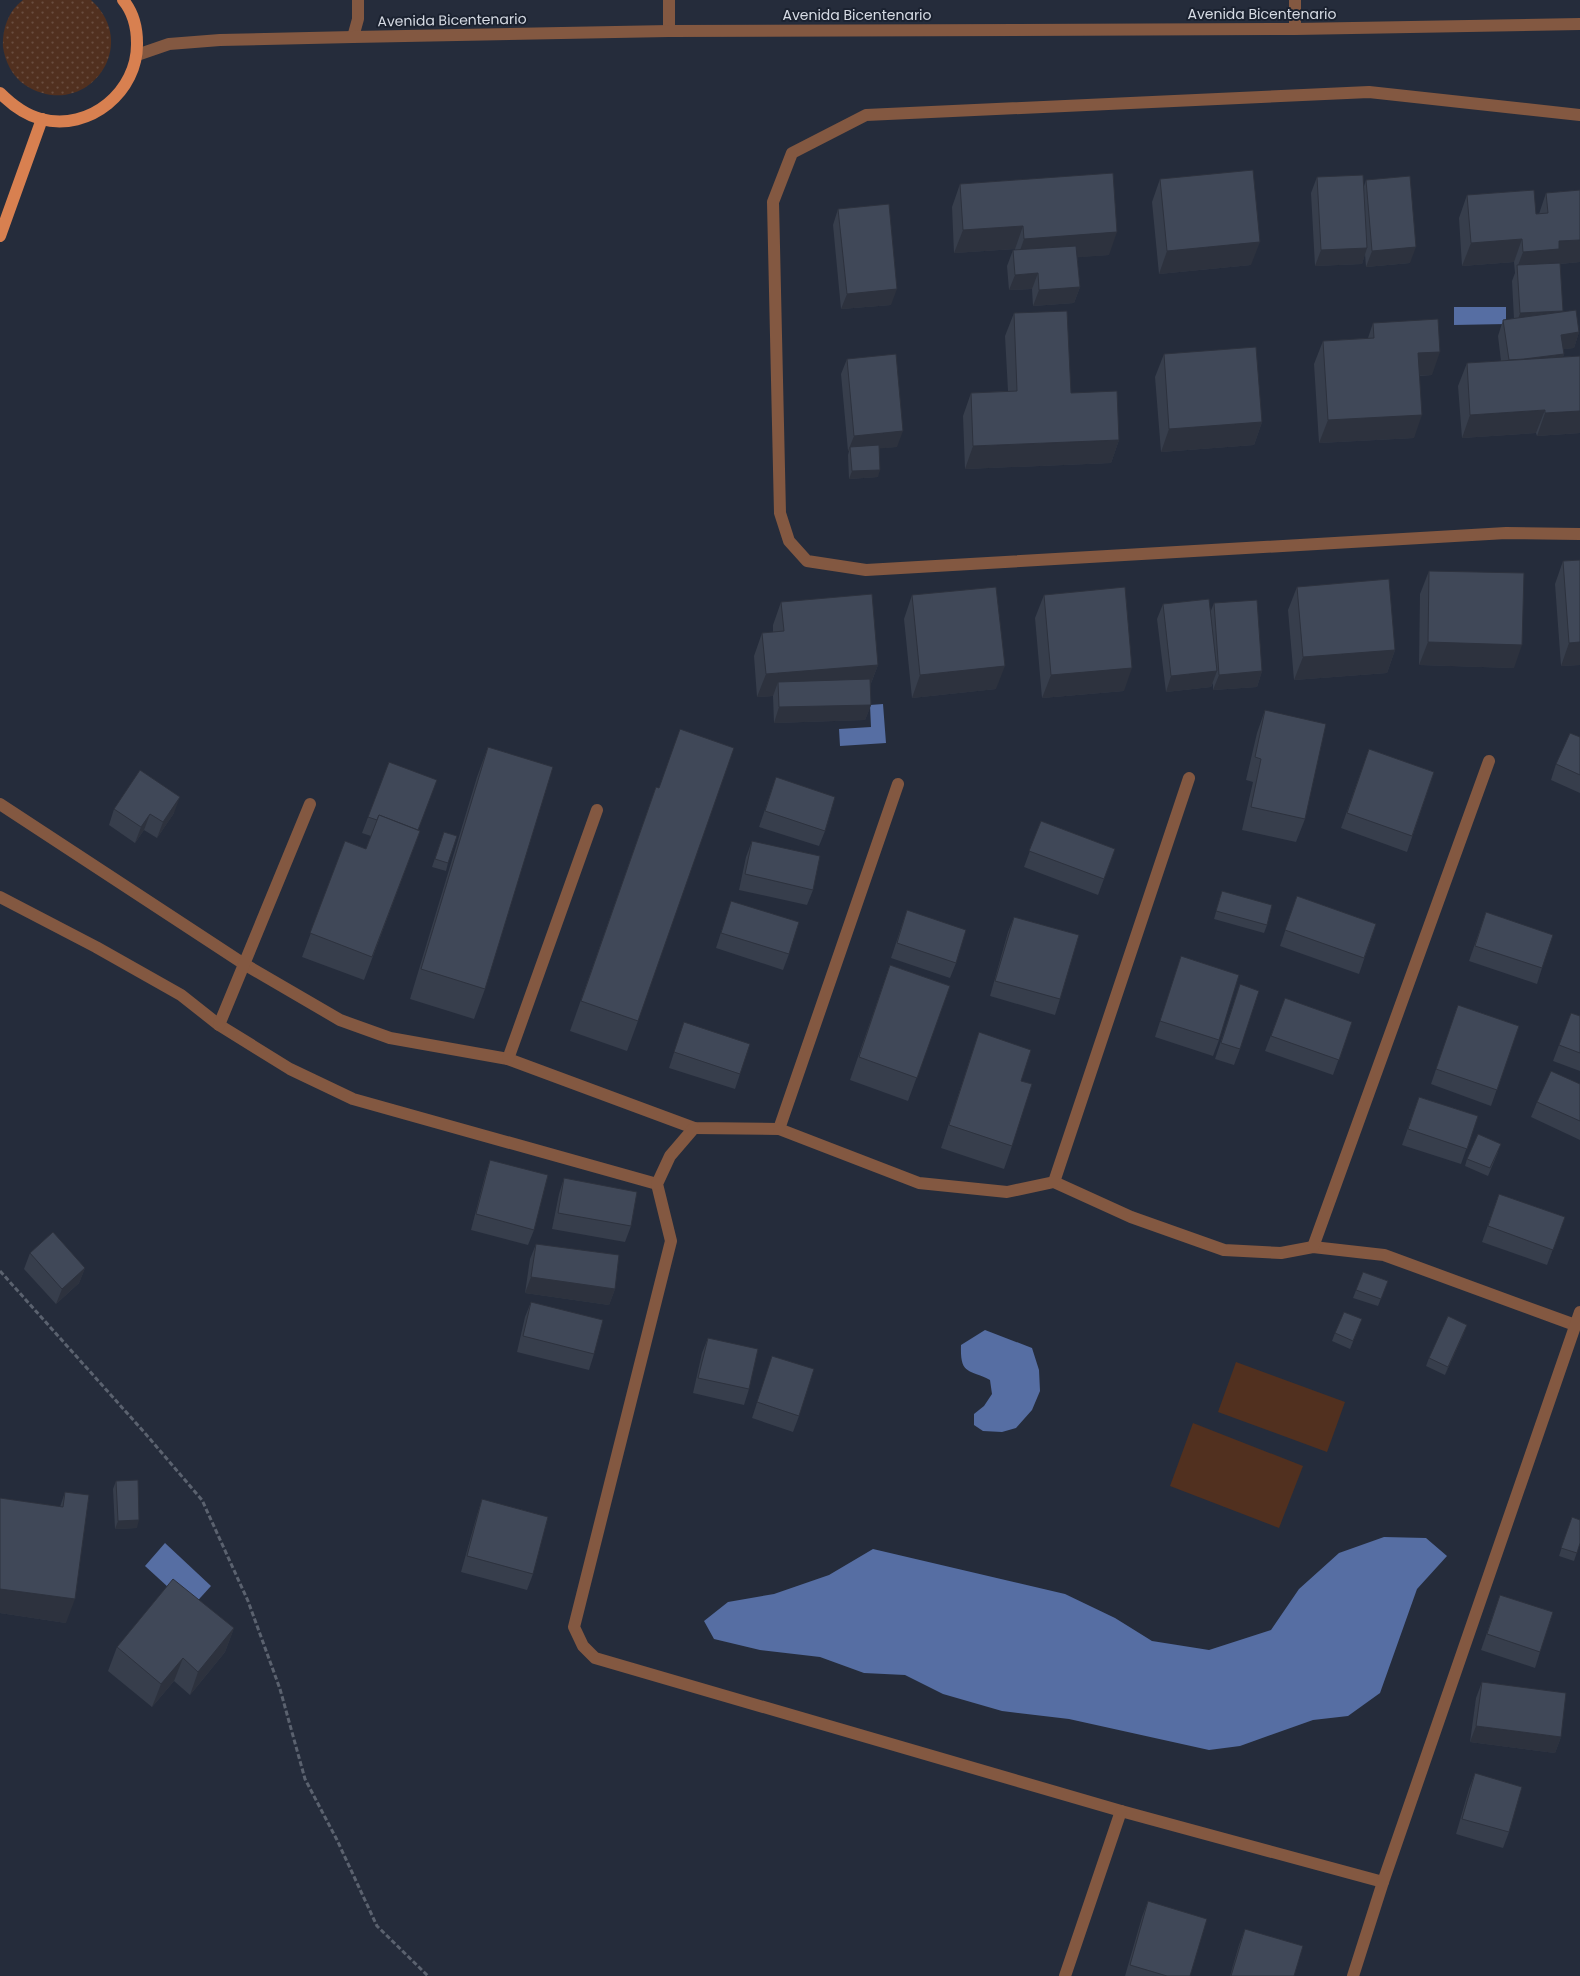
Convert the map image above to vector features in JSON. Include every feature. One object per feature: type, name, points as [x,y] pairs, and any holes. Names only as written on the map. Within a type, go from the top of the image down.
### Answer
[{"type":"main road","points":[[0,93],[19,110],[42,119],[68,122],[92,115],[114,100],[129,80],[137,56],[136,29],[127,5],[123,0]]},
{"type":"main road","points":[[0,236],[42,119]]},
{"type":"street","points":[[353,38],[358,19],[358,0]]},
{"type":"street","points":[[669,0],[669,31]]},
{"type":"street","points":[[1295,0],[1296,29]]},
{"type":"street","name":"Avenida Bicentenario","points":[[137,56],[169,44],[220,40],[669,31],[1296,29],[1580,24]]},
{"type":"street","points":[[1580,115],[1369,92],[866,115],[792,154],[773,202],[780,513],[788,540],[807,561],[866,570],[1506,533],[1580,534]]},
{"type":"street","points":[[1313,1247],[1489,761]]},
{"type":"street","points":[[1054,1182],[1188,778]]},
{"type":"street","points":[[779,1129],[898,784]]},
{"type":"street","points":[[0,804],[244,964],[340,1020],[390,1038],[508,1059],[694,1128],[779,1129],[919,1183],[1008,1192],[1054,1182],[1131,1217],[1224,1250],[1281,1253],[1313,1247],[1384,1255],[1575,1326]]},
{"type":"street","points":[[219,1025],[310,804]]},
{"type":"street","points":[[508,1059],[596,810]]},
{"type":"street","points":[[0,897],[96,947],[181,995],[219,1025],[290,1069],[353,1099],[657,1184]]},
{"type":"street","points":[[694,1128],[670,1156],[657,1184],[671,1242],[574,1627],[584,1646],[595,1658],[1121,1810],[1384,1882]]},
{"type":"street","points":[[1353,1976],[1580,1312]]},
{"type":"street","points":[[1065,1976],[1121,1810]]},
{"type":"path","points":[[0,1271],[202,1500],[248,1601],[280,1689],[305,1779],[337,1840],[377,1926],[428,1976]]},
{"type":"shaded area","points":[[23,0],[91,0],[106,19],[111,38],[109,58],[100,74],[86,87],[68,94],[47,94],[25,85],[13,73],[4,53],[4,34],[10,15]]},
{"type":"shaded area","points":[[1236,1362],[1345,1402],[1327,1452],[1218,1412]]},
{"type":"shaded area","points":[[1193,1423],[1303,1466],[1279,1528],[1170,1486]]},
{"type":"water","points":[[1454,307],[1506,307],[1506,324],[1454,325]]},
{"type":"water","points":[[883,704],[886,743],[840,746],[839,729],[871,727],[870,705]]},
{"type":"water","points":[[985,1330],[1032,1348],[1039,1370],[1040,1391],[1032,1410],[1016,1428],[1002,1432],[983,1431],[974,1425],[974,1414],[984,1406],[992,1394],[990,1380],[967,1370],[962,1362],[961,1345]]},
{"type":"water","points":[[1384,1537],[1426,1538],[1447,1556],[1417,1589],[1380,1693],[1348,1716],[1313,1720],[1240,1746],[1209,1750],[1069,1719],[1002,1711],[943,1694],[905,1675],[864,1673],[820,1657],[760,1650],[714,1639],[704,1621],[728,1602],[774,1594],[829,1575],[873,1549],[1065,1594],[1115,1618],[1152,1641],[1209,1650],[1271,1630],[1299,1589],[1339,1553]]},
{"type":"water","points":[[165,1543],[211,1586],[191,1608],[145,1566]]},
{"type":"building","points":[[1253,170],[1260,242],[1167,251],[1160,179]]},
{"type":"building","points":[[1113,173],[1117,232],[1024,239],[1023,226],[963,230],[960,184]]},
{"type":"building","points":[[1363,175],[1367,248],[1321,250],[1317,177]]},
{"type":"building","points":[[1410,176],[1416,247],[1372,251],[1366,180]]},
{"type":"building","points":[[1534,190],[1536,214],[1548,213],[1546,193],[1580,190],[1580,240],[1559,241],[1559,249],[1523,252],[1522,239],[1471,243],[1467,195]]},
{"type":"building","points":[[889,204],[897,289],[847,294],[838,209]]},
{"type":"building","points":[[1076,246],[1080,287],[1039,290],[1038,273],[1015,275],[1013,250]]},
{"type":"building","points":[[1560,263],[1563,311],[1520,313],[1517,265]]},
{"type":"building","points":[[1576,310],[1579,332],[1561,335],[1564,354],[1509,360],[1503,320]]},
{"type":"building","points":[[1067,311],[1071,393],[1117,391],[1119,440],[973,446],[971,393],[1017,391],[1014,313]]},
{"type":"building","points":[[1438,319],[1440,352],[1418,353],[1422,415],[1328,420],[1323,341],[1374,338],[1373,323]]},
{"type":"building","points":[[1256,347],[1262,422],[1169,429],[1164,354]]},
{"type":"building","points":[[896,354],[903,431],[854,436],[847,359]]},
{"type":"building","points":[[1580,356],[1580,411],[1545,413],[1545,410],[1470,415],[1467,363]]},
{"type":"building","points":[[879,445],[880,470],[852,471],[850,447]]},
{"type":"building","points":[[1580,560],[1580,642],[1569,643],[1563,561]]},
{"type":"building","points":[[1429,571],[1524,573],[1522,645],[1428,642]]},
{"type":"building","points":[[1389,579],[1395,650],[1303,657],[1297,587]]},
{"type":"building","points":[[996,587],[1005,666],[920,675],[912,595]]},
{"type":"building","points":[[1125,587],[1132,668],[1051,675],[1044,595]]},
{"type":"building","points":[[872,594],[878,665],[766,674],[762,633],[784,631],[781,602]]},
{"type":"building","points":[[1209,599],[1217,671],[1171,676],[1163,604]]},
{"type":"building","points":[[1257,600],[1262,671],[1219,675],[1214,603]]},
{"type":"building","points":[[870,679],[871,705],[779,707],[778,682]]},
{"type":"building","points":[[1265,710],[1326,724],[1305,819],[1251,807],[1261,759],[1255,757]]},
{"type":"building","points":[[680,729],[734,748],[638,1021],[581,1001],[656,787],[659,788]]},
{"type":"building","points":[[1570,733],[1580,737],[1580,775],[1556,764]]},
{"type":"building","points":[[488,747],[553,767],[485,989],[421,969]]},
{"type":"building","points":[[1369,749],[1434,772],[1412,836],[1347,813]]},
{"type":"building","points":[[389,762],[437,780],[418,830],[379,815],[377,820],[368,817]]},
{"type":"building","points":[[140,770],[180,797],[163,822],[150,814],[141,827],[114,809]]},
{"type":"building","points":[[776,777],[835,797],[825,831],[765,811]]},
{"type":"building","points":[[379,815],[420,831],[372,957],[310,933],[345,841],[366,849]]},
{"type":"building","points":[[1041,821],[1115,849],[1104,879],[1029,851]]},
{"type":"building","points":[[444,832],[457,836],[448,863],[435,859]]},
{"type":"building","points":[[752,841],[820,856],[813,890],[745,874]]},
{"type":"building","points":[[1222,891],[1272,905],[1267,925],[1216,911]]},
{"type":"building","points":[[1297,896],[1376,924],[1364,958],[1285,930]]},
{"type":"building","points":[[731,901],[799,922],[789,954],[721,933]]},
{"type":"building","points":[[907,910],[966,930],[956,963],[897,943]]},
{"type":"building","points":[[1486,912],[1553,935],[1542,968],[1475,946]]},
{"type":"building","points":[[1014,917],[1079,935],[1060,999],[995,981]]},
{"type":"building","points":[[1181,956],[1239,975],[1219,1040],[1160,1021]]},
{"type":"building","points":[[890,965],[950,986],[917,1078],[859,1057]]},
{"type":"building","points":[[1240,984],[1259,991],[1240,1049],[1221,1043]]},
{"type":"building","points":[[1285,998],[1352,1022],[1339,1060],[1271,1036]]},
{"type":"building","points":[[1458,1005],[1519,1026],[1497,1090],[1436,1069]]},
{"type":"building","points":[[1571,1013],[1580,1016],[1580,1053],[1559,1045]]},
{"type":"building","points":[[684,1022],[750,1044],[740,1074],[674,1052]]},
{"type":"building","points":[[979,1032],[1031,1050],[1021,1081],[1032,1084],[1012,1146],[949,1125]]},
{"type":"building","points":[[1551,1071],[1580,1084],[1580,1121],[1537,1102]]},
{"type":"building","points":[[1419,1097],[1478,1116],[1467,1149],[1408,1129]]},
{"type":"building","points":[[1478,1134],[1501,1144],[1490,1168],[1467,1159]]},
{"type":"building","points":[[490,1160],[548,1175],[534,1230],[476,1214]]},
{"type":"building","points":[[564,1178],[637,1192],[631,1226],[558,1213]]},
{"type":"building","points":[[1499,1194],[1565,1217],[1553,1250],[1488,1226]]},
{"type":"building","points":[[53,1232],[85,1268],[62,1289],[30,1253]]},
{"type":"building","points":[[536,1244],[619,1255],[615,1289],[531,1277]]},
{"type":"building","points":[[1363,1272],[1388,1281],[1381,1299],[1356,1290]]},
{"type":"building","points":[[531,1302],[603,1320],[594,1354],[523,1336]]},
{"type":"building","points":[[1344,1312],[1362,1319],[1353,1341],[1335,1333]]},
{"type":"building","points":[[1448,1316],[1467,1325],[1448,1367],[1429,1358]]},
{"type":"building","points":[[708,1338],[758,1349],[749,1389],[698,1378]]},
{"type":"building","points":[[772,1356],[814,1369],[799,1416],[757,1402]]},
{"type":"building","points":[[138,1480],[139,1520],[118,1521],[116,1481]]},
{"type":"building","points":[[65,1492],[89,1495],[75,1599],[0,1589],[0,1498],[63,1507]]},
{"type":"building","points":[[482,1499],[548,1517],[533,1574],[467,1556]]},
{"type":"building","points":[[1572,1517],[1580,1520],[1580,1543],[1577,1553],[1561,1548]]},
{"type":"building","points":[[173,1579],[234,1628],[198,1672],[183,1658],[161,1684],[117,1647]]},
{"type":"building","points":[[1500,1595],[1553,1612],[1540,1652],[1487,1634]]},
{"type":"building","points":[[1482,1682],[1566,1693],[1561,1737],[1476,1726]]},
{"type":"building","points":[[1475,1773],[1522,1787],[1509,1832],[1462,1819]]},
{"type":"building","points":[[1148,1901],[1207,1919],[1190,1976],[1167,1976],[1130,1965]]},
{"type":"building","points":[[1245,1929],[1303,1946],[1294,1976],[1231,1976]]}]
